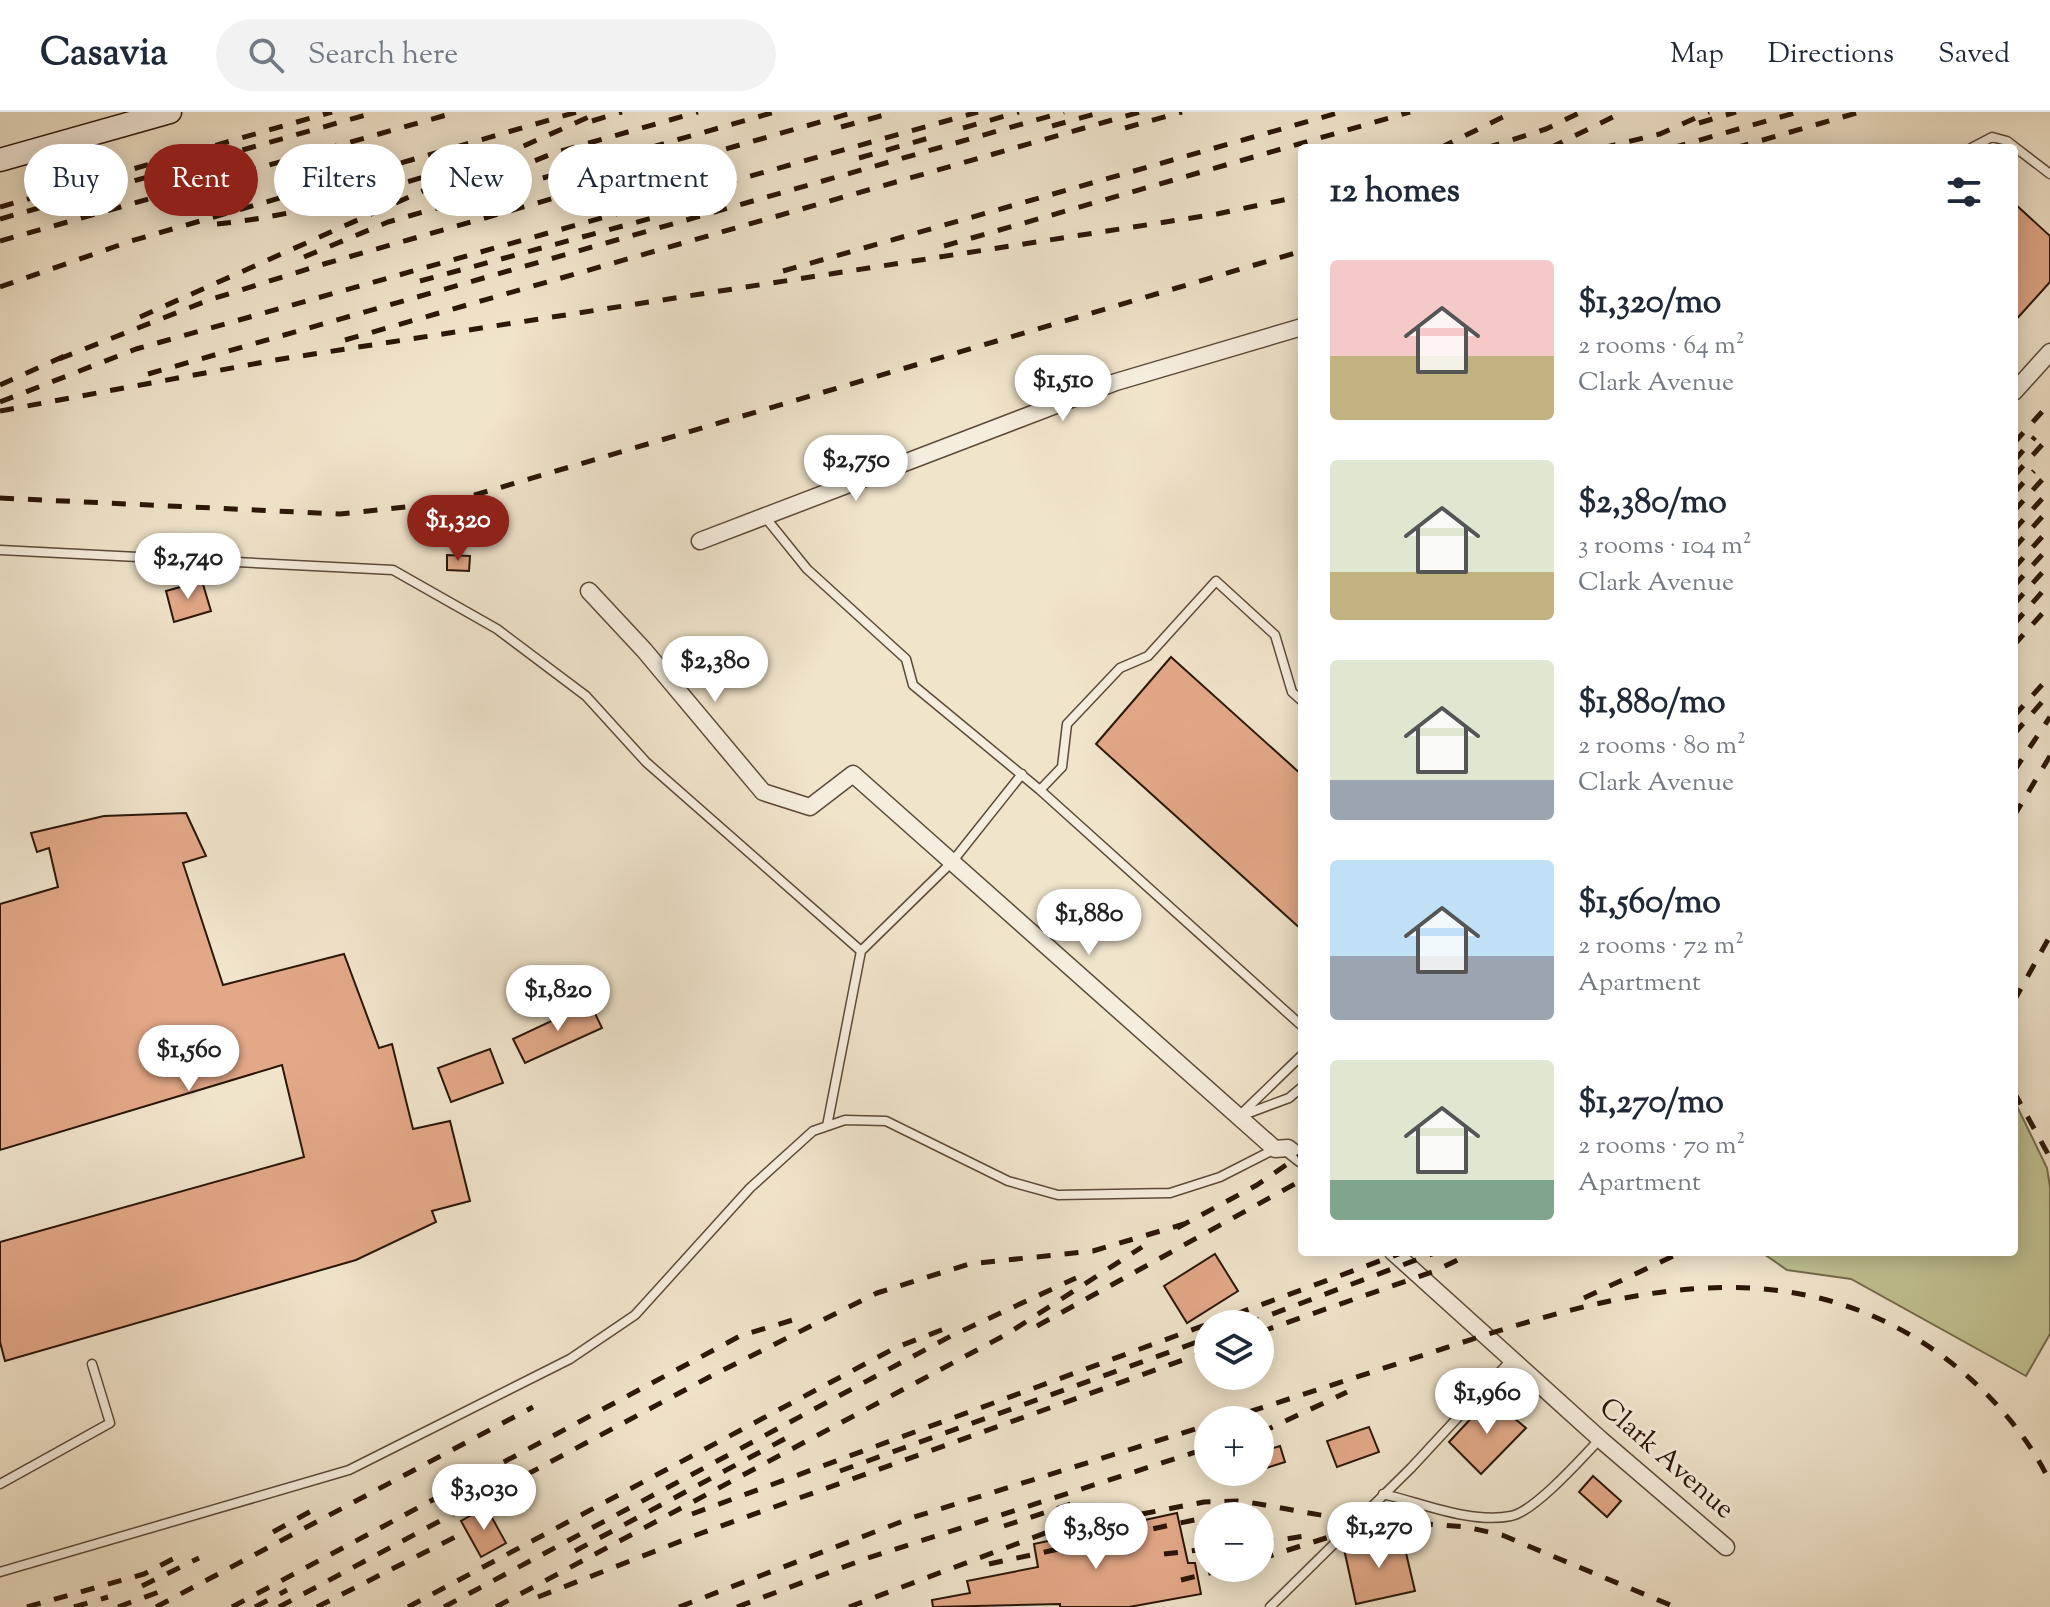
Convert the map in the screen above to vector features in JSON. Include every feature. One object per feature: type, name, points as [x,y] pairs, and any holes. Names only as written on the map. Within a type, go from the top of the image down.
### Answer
[{"type":"street","points":[[0,160],[124,118],[170,112]]},
{"type":"street","points":[[700,541],[1116,382],[1298,328]]},
{"type":"street","points":[[2018,388],[2050,352]]},
{"type":"street","points":[[589,591],[644,650],[763,792],[810,807],[853,774],[1275,1149],[1288,1148],[1298,1156]]},
{"type":"street","name":"Clark Avenue","points":[[1398,1256],[1600,1439],[1726,1547]]},
{"type":"lane","points":[[1979,144],[1992,137],[2011,144]]},
{"type":"lane","points":[[2018,149],[2050,174]]},
{"type":"lane","points":[[765,516],[807,569],[906,659],[913,685],[1022,774],[1298,1022]]},
{"type":"lane","points":[[0,550],[393,570],[497,629],[586,696],[646,762],[861,951]]},
{"type":"lane","points":[[1040,790],[1062,767],[1067,724],[1120,668],[1148,656],[1216,581],[1275,635],[1292,692],[1298,697]]},
{"type":"lane","points":[[827,1126],[861,951],[952,862],[1022,774]]},
{"type":"lane","points":[[1238,1117],[1298,1059]]},
{"type":"lane","points":[[1238,1117],[1289,1098],[1298,1090]]},
{"type":"lane","points":[[0,1572],[349,1470],[570,1359],[635,1315],[750,1188],[813,1131],[845,1120],[886,1121],[1008,1181],[1058,1195],[1170,1193],[1220,1177],[1253,1157],[1275,1149]]},
{"type":"lane","points":[[1270,1607],[1513,1358]]},
{"type":"lane","points":[[0,1484],[110,1423],[92,1364]]},
{"type":"lane","points":[[1383,1494],[1476,1516],[1514,1516],[1547,1493],[1600,1439]]},
{"type":"green space","points":[[2018,1108],[2047,1168],[2050,1187],[2050,1334],[2026,1376],[1851,1279],[1787,1270],[1767,1256],[2018,1256]]},
{"type":"building","points":[[2018,207],[2050,236],[2050,282],[2018,318]]},
{"type":"building","points":[[447,555],[470,556],[469,571],[447,570]]},
{"type":"building","points":[[202,581],[211,611],[174,622],[166,591]]},
{"type":"building","points":[[1171,657],[1298,771],[1298,926],[1096,744]]},
{"type":"building","points":[[186,813],[206,856],[183,863],[223,985],[344,954],[379,1048],[392,1044],[413,1129],[450,1121],[470,1201],[432,1211],[436,1222],[356,1260],[5,1361],[0,1342],[0,1242],[304,1157],[282,1065],[0,1150],[0,904],[58,887],[49,848],[37,852],[31,833],[104,816]]},
{"type":"building","points":[[590,1003],[602,1028],[525,1063],[513,1039]]},
{"type":"building","points":[[490,1049],[503,1083],[451,1102],[438,1068]]},
{"type":"building","points":[[1215,1254],[1238,1291],[1208,1310],[1194,1310],[1194,1319],[1187,1323],[1164,1286]]},
{"type":"building","points":[[1490,1398],[1526,1428],[1481,1474],[1449,1442]]},
{"type":"building","points":[[1369,1427],[1379,1452],[1337,1467],[1327,1441]]},
{"type":"building","points":[[1280,1446],[1285,1462],[1274,1466],[1274,1448]]},
{"type":"building","points":[[1593,1476],[1621,1501],[1607,1517],[1579,1492]]},
{"type":"building","points":[[486,1507],[506,1543],[481,1557],[461,1521]]},
{"type":"building","points":[[1177,1513],[1188,1563],[1194,1563],[1194,1582],[1199,1582],[1201,1594],[1129,1607],[1060,1607],[1060,1604],[933,1607],[932,1600],[970,1593],[967,1581],[1038,1567],[1034,1544]]},
{"type":"building","points":[[1402,1536],[1415,1591],[1356,1604],[1344,1549]]},
{"type":"railway","points":[[0,207],[332,112]]},
{"type":"railway","points":[[0,219],[376,112]]},
{"type":"railway","points":[[0,241],[457,112]]},
{"type":"railway","points":[[0,287],[131,241],[577,112]]},
{"type":"railway","points":[[140,317],[600,112]]},
{"type":"railway","points":[[592,121],[622,112]]},
{"type":"railway","points":[[532,162],[698,112]]},
{"type":"railway","points":[[304,257],[388,222],[775,112]]},
{"type":"railway","points":[[59,359],[209,300],[324,264],[855,112]]},
{"type":"railway","points":[[841,127],[895,112]]},
{"type":"railway","points":[[0,402],[136,349],[978,112]]},
{"type":"railway","points":[[963,128],[1019,112]]},
{"type":"railway","points":[[148,374],[1064,112]]},
{"type":"railway","points":[[1052,126],[1102,112]]},
{"type":"railway","points":[[345,340],[1140,112]]},
{"type":"railway","points":[[1125,128],[1182,112]]},
{"type":"railway","points":[[783,271],[1341,112]]},
{"type":"railway","points":[[1299,144],[1410,112]]},
{"type":"railway","points":[[1448,144],[1513,112]]},
{"type":"railway","points":[[1499,144],[1546,129],[1581,112]]},
{"type":"railway","points":[[1558,144],[1623,112]]},
{"type":"railway","points":[[1619,144],[1660,134],[1709,112]]},
{"type":"railway","points":[[1699,123],[1736,112]]},
{"type":"railway","points":[[1686,144],[1798,112]]},
{"type":"railway","points":[[1749,144],[1860,112]]},
{"type":"railway","points":[[859,158],[936,136]]},
{"type":"railway","points":[[944,246],[1298,144]]},
{"type":"railway","points":[[217,224],[306,209],[421,177]]},
{"type":"railway","points":[[0,411],[275,360],[1217,214],[1298,197]]},
{"type":"railway","points":[[420,281],[656,217]]},
{"type":"railway","points":[[0,498],[340,514],[451,502],[1298,252]]},
{"type":"railway","points":[[0,385],[69,354]]},
{"type":"railway","points":[[2018,439],[2050,403]]},
{"type":"railway","points":[[2018,472],[2050,436]]},
{"type":"railway","points":[[2018,456],[2035,437]]},
{"type":"railway","points":[[2018,489],[2034,471]]},
{"type":"railway","points":[[2018,507],[2050,471]]},
{"type":"railway","points":[[2018,526],[2050,490]]},
{"type":"railway","points":[[2018,544],[2050,508]]},
{"type":"railway","points":[[2018,564],[2050,528]]},
{"type":"railway","points":[[2018,582],[2050,546]]},
{"type":"railway","points":[[2018,600],[2050,564]]},
{"type":"railway","points":[[2018,619],[2050,583]]},
{"type":"railway","points":[[2018,641],[2050,605]]},
{"type":"railway","points":[[2018,712],[2050,676]]},
{"type":"railway","points":[[2018,729],[2050,693]]},
{"type":"railway","points":[[2018,765],[2050,717]]},
{"type":"railway","points":[[2018,809],[2050,756]]},
{"type":"railway","points":[[2018,994],[2050,936]]},
{"type":"railway","points":[[2018,1099],[2048,1154]]},
{"type":"railway","points":[[1177,1228],[1257,1185],[1298,1157]]},
{"type":"railway","points":[[1037,1326],[1298,1182]]},
{"type":"railway","points":[[279,1607],[713,1375],[877,1293],[969,1264],[1093,1251],[1184,1224]]},
{"type":"railway","points":[[496,1607],[1007,1334],[1142,1247]]},
{"type":"railway","points":[[1247,1310],[1393,1256]]},
{"type":"railway","points":[[1274,1313],[1426,1256]]},
{"type":"railway","points":[[1274,1327],[1435,1271],[1466,1256]]},
{"type":"railway","points":[[1584,1298],[1673,1256]]},
{"type":"railway","points":[[444,1607],[951,1336],[1076,1278]]},
{"type":"railway","points":[[1266,1406],[1569,1311],[1632,1297],[1695,1289],[1758,1289],[1820,1298],[1881,1320],[1941,1355],[1974,1382],[2003,1412],[2029,1446],[2050,1482]]},
{"type":"railway","points":[[232,1607],[740,1336],[796,1319]]},
{"type":"railway","points":[[408,1607],[895,1348],[949,1327]]},
{"type":"railway","points":[[692,1514],[1194,1329]]},
{"type":"railway","points":[[840,1471],[1194,1343]]},
{"type":"railway","points":[[538,1597],[699,1534],[1194,1356]]},
{"type":"railway","points":[[1274,1426],[1347,1392]]},
{"type":"railway","points":[[156,1607],[533,1407]]},
{"type":"railway","points":[[679,1607],[911,1518],[1194,1429]]},
{"type":"railway","points":[[575,1551],[790,1436]]},
{"type":"railway","points":[[737,1607],[865,1559],[1194,1453]]},
{"type":"railway","points":[[1004,1526],[1080,1501]]},
{"type":"railway","points":[[849,1607],[1048,1532],[1204,1502],[1242,1501],[1326,1516],[1466,1527],[1502,1535],[1675,1607]]},
{"type":"railway","points":[[273,1532],[322,1505]]},
{"type":"railway","points":[[989,1564],[1194,1520]]},
{"type":"railway","points":[[1274,1555],[1351,1530],[1378,1527]]},
{"type":"railway","points":[[317,1607],[459,1535]]},
{"type":"railway","points":[[1274,1541],[1311,1535]]},
{"type":"railway","points":[[1164,1554],[1194,1551]]},
{"type":"railway","points":[[27,1607],[144,1574],[184,1553]]},
{"type":"railway","points":[[142,1586],[199,1558]]},
{"type":"railway","points":[[1181,1580],[1194,1577]]},
{"type":"railway","points":[[118,1607],[167,1589]]},
{"type":"railway","points":[[255,1607],[287,1590]]},
{"type":"railway","points":[[74,1607],[108,1597]]}]
